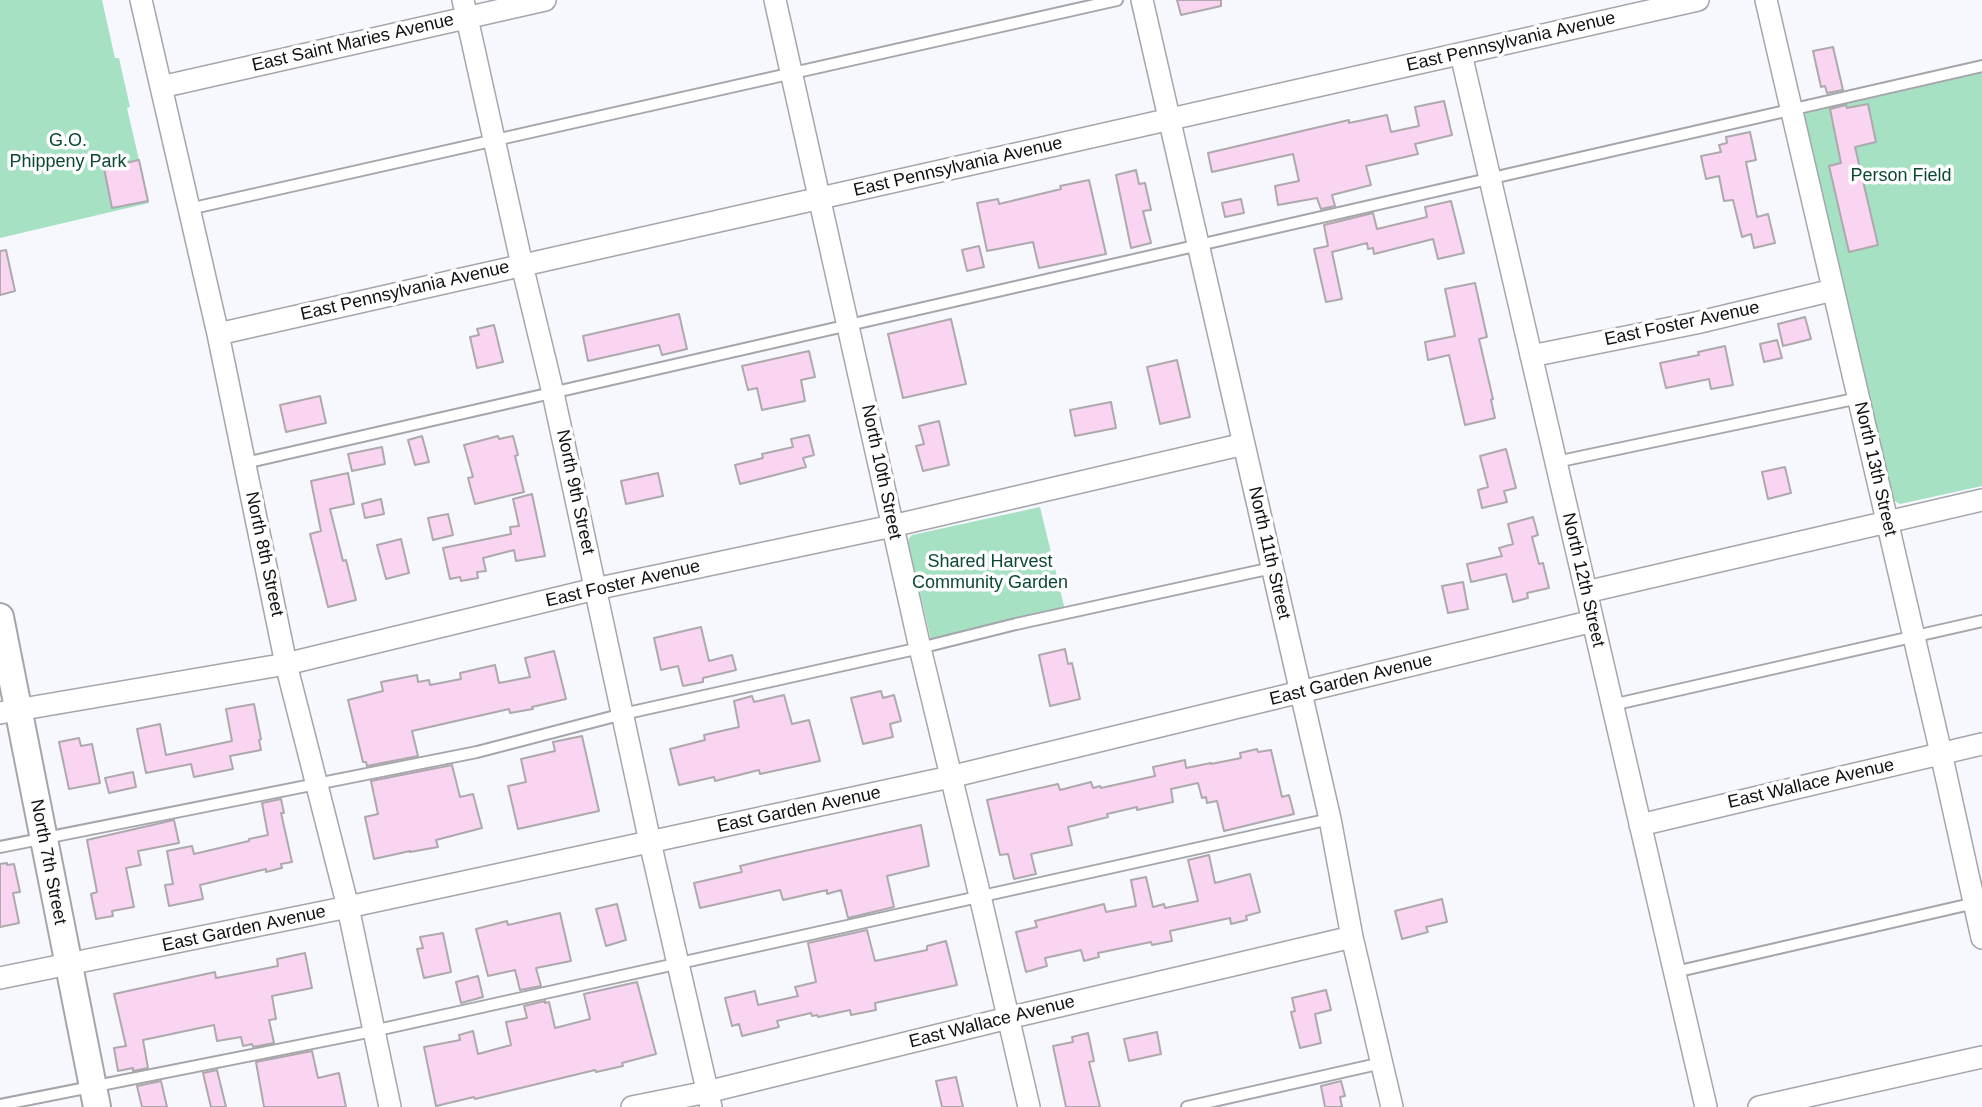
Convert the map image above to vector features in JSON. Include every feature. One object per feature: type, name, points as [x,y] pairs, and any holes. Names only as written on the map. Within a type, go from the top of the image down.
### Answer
[{"type":"street","name":"North 8th Street","points":[[141,0],[218,334],[286,664],[348,907],[390,1107]]},
{"type":"street","name":"East Saint Maries Avenue","points":[[161,87],[465,9],[545,0]]},
{"type":"street","name":"North 10th Street","points":[[775,0],[892,526],[1029,1107]]},
{"type":"street","name":"North 11th Street","points":[[1142,0],[1330,819],[1352,937],[1392,1107]]},
{"type":"street","name":"East Pennsylvania Avenue","points":[[218,334],[1698,0]]},
{"type":"street","name":"North 13th Street","points":[[1766,0],[1886,523],[1978,902],[1982,938]]},
{"type":"street","name":"North 9th Street","points":[[465,9],[709,1100]]},
{"type":"street","name":"North 12th Street","points":[[1461,54],[1706,1107]]},
{"type":"street","name":"East Foster Avenue","points":[[1531,356],[1696,323],[1833,290]]},
{"type":"street","name":"East Foster Avenue","points":[[9,711],[286,664],[596,589],[892,526],[1244,444]]},
{"type":"street","points":[[1586,592],[1982,500]]},
{"type":"street","name":"North 7th Street","points":[[0,617],[9,711],[43,839],[95,1096]]},
{"type":"street","name":"East Garden Avenue","points":[[0,978],[348,907],[950,777],[1593,621]]},
{"type":"street","name":"East Wallace Avenue","points":[[1640,825],[1982,744]]},
{"type":"street","name":"East Wallace Avenue","points":[[632,1107],[709,1100],[1008,1018],[1352,937]]},
{"type":"street","points":[[1759,1107],[1982,1057]]},
{"type":"lane","points":[[189,209],[1117,0]]},
{"type":"lane","points":[[245,463],[1982,66]]},
{"type":"lane","points":[[1556,462],[1859,398]]},
{"type":"lane","points":[[0,847],[477,752],[623,714],[1272,568]]},
{"type":"lane","points":[[1612,705],[1982,621]]},
{"type":"lane","points":[[0,1105],[95,1096],[373,1031],[1330,819]]},
{"type":"lane","points":[[1675,972],[1978,902]]},
{"type":"lane","points":[[1187,1107],[1382,1063]]},
{"type":"green space","name":"G.O. Phippeny Park","points":[[0,0],[102,0],[115,58],[119,58],[130,107],[127,108],[149,203],[0,238]]},
{"type":"green space","name":"Person Field","points":[[1982,73],[1982,486],[1900,504],[1891,499],[1803,114]]},
{"type":"green space","name":"Shared Harvest Community Garden","points":[[1040,507],[1065,610],[931,640],[909,538],[912,535]]},
{"type":"building","points":[[1177,0],[1221,0],[1221,6],[1181,15]]},
{"type":"building","points":[[1833,47],[1843,90],[1827,93],[1825,86],[1821,87],[1813,51]]},
{"type":"building","points":[[1444,101],[1452,135],[1415,144],[1418,154],[1366,166],[1371,185],[1332,195],[1335,206],[1321,209],[1317,198],[1278,205],[1275,186],[1299,181],[1293,154],[1212,172],[1208,153],[1349,120],[1349,123],[1387,115],[1391,132],[1419,126],[1415,107]]},
{"type":"building","points":[[1868,104],[1876,142],[1855,147],[1878,245],[1849,252],[1829,166],[1841,163],[1830,109]]},
{"type":"building","points":[[1750,132],[1756,160],[1746,162],[1757,217],[1768,214],[1775,243],[1754,248],[1751,234],[1742,237],[1733,200],[1724,201],[1719,176],[1706,179],[1701,156],[1721,152],[1719,145],[1727,143],[1726,137]]},
{"type":"building","points":[[139,160],[148,201],[112,208],[104,168]]},
{"type":"building","points":[[1136,170],[1139,184],[1145,183],[1151,210],[1143,211],[1151,243],[1131,248],[1116,175]]},
{"type":"building","points":[[1089,180],[1106,254],[1039,268],[1033,242],[987,251],[977,203],[998,199],[999,204]]},
{"type":"building","points":[[1241,199],[1244,213],[1225,217],[1222,203]]},
{"type":"building","points":[[1451,201],[1464,253],[1438,259],[1433,239],[1374,254],[1373,248],[1368,249],[1367,243],[1332,252],[1342,299],[1326,302],[1314,249],[1328,246],[1324,225],[1373,213],[1377,229],[1427,217],[1425,207]]},
{"type":"building","points":[[979,246],[984,267],[967,271],[962,250]]},
{"type":"building","points":[[6,250],[15,291],[0,295],[0,251]]},
{"type":"building","points":[[1475,283],[1487,337],[1479,339],[1495,418],[1465,425],[1449,355],[1428,360],[1425,342],[1455,336],[1445,289]]},
{"type":"building","points":[[679,314],[687,349],[662,355],[659,345],[588,361],[583,336]]},
{"type":"building","points":[[1805,317],[1811,339],[1783,346],[1778,324]]},
{"type":"building","points":[[951,319],[966,384],[903,398],[888,334]]},
{"type":"building","points":[[494,325],[503,362],[477,368],[470,337],[479,335],[477,329]]},
{"type":"building","points":[[1777,340],[1782,358],[1764,362],[1760,344]]},
{"type":"building","points":[[1725,346],[1733,385],[1711,389],[1709,379],[1666,388],[1660,363],[1699,355],[1698,352]]},
{"type":"building","points":[[809,351],[815,377],[801,380],[805,401],[762,410],[757,388],[748,390],[742,366]]},
{"type":"building","points":[[1177,360],[1190,417],[1160,424],[1147,367]]},
{"type":"building","points":[[320,396],[326,423],[286,432],[280,405]]},
{"type":"building","points":[[1111,402],[1116,428],[1075,436],[1070,410]]},
{"type":"building","points":[[939,421],[949,465],[923,471],[916,446],[924,444],[919,426]]},
{"type":"building","points":[[809,435],[814,455],[803,458],[806,467],[740,484],[735,465],[763,458],[762,454],[793,447],[791,439]]},
{"type":"building","points":[[422,436],[429,462],[415,465],[408,440]]},
{"type":"building","points":[[498,436],[499,439],[513,436],[524,492],[475,504],[468,478],[473,477],[464,445]]},
{"type":"building","points":[[382,447],[385,464],[352,471],[348,454]]},
{"type":"building","points":[[1506,449],[1516,488],[1504,491],[1507,502],[1482,508],[1478,490],[1488,487],[1480,456]]},
{"type":"building","points":[[1785,467],[1791,493],[1768,499],[1762,472]]},
{"type":"building","points":[[348,473],[354,504],[330,509],[356,600],[328,607],[310,534],[321,531],[311,481]]},
{"type":"building","points":[[658,473],[663,496],[626,504],[621,481]]},
{"type":"building","points":[[532,494],[545,556],[516,561],[514,550],[483,558],[486,571],[477,572],[478,578],[461,581],[460,577],[450,579],[443,548],[511,534],[510,527],[519,526],[513,499]]},
{"type":"building","points":[[381,499],[384,514],[365,518],[362,504]]},
{"type":"building","points":[[448,514],[453,535],[433,540],[428,518]]},
{"type":"building","points":[[1533,517],[1538,535],[1532,537],[1539,564],[1543,563],[1549,588],[1527,593],[1528,598],[1513,602],[1506,574],[1471,582],[1467,564],[1502,556],[1499,548],[1513,544],[1508,524]]},
{"type":"building","points":[[401,539],[409,573],[386,579],[377,545]]},
{"type":"building","points":[[1463,582],[1468,609],[1448,613],[1442,586]]},
{"type":"building","points":[[701,627],[709,661],[732,655],[736,670],[683,686],[678,666],[661,670],[654,638]]},
{"type":"building","points":[[1065,649],[1068,664],[1072,663],[1080,699],[1050,706],[1039,655]]},
{"type":"building","points":[[554,651],[566,699],[532,707],[533,709],[510,713],[509,709],[412,731],[418,756],[367,766],[366,762],[363,762],[348,700],[383,691],[381,682],[417,675],[418,682],[429,680],[430,685],[461,679],[460,673],[495,665],[499,683],[530,677],[525,658]]},
{"type":"building","points":[[881,691],[883,698],[894,695],[901,721],[890,724],[893,737],[863,744],[851,698]]},
{"type":"building","points":[[784,695],[792,724],[809,720],[820,761],[760,774],[759,770],[715,781],[714,777],[679,785],[670,749],[705,740],[704,735],[739,727],[734,701],[752,696],[754,702]]},
{"type":"building","points":[[254,704],[261,750],[230,756],[233,769],[194,777],[191,764],[146,773],[137,729],[160,724],[166,755],[232,741],[226,709]]},
{"type":"building","points":[[582,736],[599,811],[518,829],[508,786],[526,782],[521,759],[555,751],[553,742]]},
{"type":"building","points":[[79,738],[81,746],[92,744],[100,783],[69,789],[59,742]]},
{"type":"building","points":[[1257,749],[1258,752],[1271,750],[1282,797],[1289,795],[1294,814],[1224,831],[1217,801],[1207,803],[1206,797],[1202,798],[1198,783],[1171,789],[1173,802],[1107,814],[1108,817],[1068,827],[1072,845],[1031,854],[1036,874],[1014,879],[1008,854],[1000,855],[987,800],[1058,784],[1060,790],[1091,782],[1093,788],[1101,788],[1155,776],[1153,767],[1185,760],[1186,768],[1211,764],[1241,758],[1240,753]]},
{"type":"building","points":[[452,765],[460,797],[473,794],[482,828],[436,840],[438,847],[374,859],[365,817],[378,814],[371,781]]},
{"type":"building","points":[[133,772],[136,787],[109,793],[105,778]]},
{"type":"building","points":[[281,799],[284,813],[281,813],[292,862],[266,872],[266,869],[200,885],[203,899],[169,906],[165,885],[173,884],[167,851],[192,846],[194,854],[268,835],[262,803]]},
{"type":"building","points":[[174,820],[179,843],[138,851],[141,865],[126,868],[134,907],[112,911],[113,916],[96,919],[91,894],[97,892],[87,840]]},
{"type":"building","points":[[921,825],[929,866],[887,876],[894,907],[848,918],[841,890],[827,894],[827,890],[783,900],[780,890],[700,908],[694,883],[742,872],[740,866]]},
{"type":"building","points":[[1209,855],[1215,883],[1250,874],[1260,912],[1246,916],[1247,920],[1231,924],[1230,918],[1170,931],[1172,941],[1152,945],[1151,942],[1098,953],[1099,957],[1084,961],[1081,950],[1045,958],[1047,966],[1026,972],[1016,932],[1037,927],[1035,921],[1104,904],[1106,912],[1136,906],[1131,880],[1146,877],[1153,907],[1164,904],[1165,908],[1198,901],[1188,860]]},
{"type":"building","points":[[0,864],[14,864],[20,892],[13,893],[19,923],[0,927]]},
{"type":"building","points":[[1442,899],[1447,922],[1426,927],[1428,932],[1402,939],[1395,911]]},
{"type":"building","points":[[617,904],[626,940],[606,946],[596,909]]},
{"type":"building","points":[[560,913],[571,961],[536,968],[541,986],[520,990],[515,970],[488,976],[476,929]]},
{"type":"building","points":[[867,930],[875,961],[927,950],[927,946],[946,941],[957,985],[875,1003],[876,1010],[851,1015],[850,1010],[818,1017],[812,1016],[811,1013],[777,1021],[779,1027],[742,1036],[739,1024],[732,1026],[725,998],[755,991],[758,1005],[798,996],[795,987],[816,982],[808,943]]},
{"type":"building","points":[[443,933],[451,972],[424,978],[417,949],[423,948],[420,937]]},
{"type":"building","points":[[305,953],[312,988],[272,996],[276,1019],[269,1020],[274,1043],[243,1046],[241,1037],[217,1041],[214,1025],[143,1040],[148,1068],[118,1071],[114,1048],[126,1046],[114,994],[215,972],[216,978],[278,966],[277,959]]},
{"type":"building","points":[[478,976],[483,997],[461,1003],[456,982]]},
{"type":"building","points":[[637,982],[656,1054],[622,1063],[623,1066],[436,1106],[424,1047],[460,1040],[459,1035],[473,1031],[478,1054],[511,1045],[506,1022],[527,1018],[524,1006],[549,1002],[555,1028],[590,1019],[584,994]]},
{"type":"building","points":[[1326,990],[1331,1010],[1315,1014],[1321,1043],[1300,1048],[1291,1012],[1295,1011],[1292,998]]},
{"type":"building","points":[[1157,1032],[1161,1054],[1129,1061],[1124,1039]]},
{"type":"building","points":[[1088,1033],[1094,1061],[1089,1062],[1100,1107],[1066,1107],[1053,1046],[1073,1042],[1072,1037]]},
{"type":"building","points":[[312,1051],[318,1078],[339,1073],[346,1107],[264,1107],[256,1062]]},
{"type":"building","points":[[217,1070],[226,1107],[211,1107],[203,1073]]},
{"type":"building","points":[[956,1077],[963,1107],[942,1107],[936,1081]]},
{"type":"building","points":[[161,1081],[167,1107],[142,1107],[137,1086]]},
{"type":"building","points":[[1341,1081],[1345,1096],[1340,1097],[1342,1107],[1325,1107],[1321,1086]]}]
